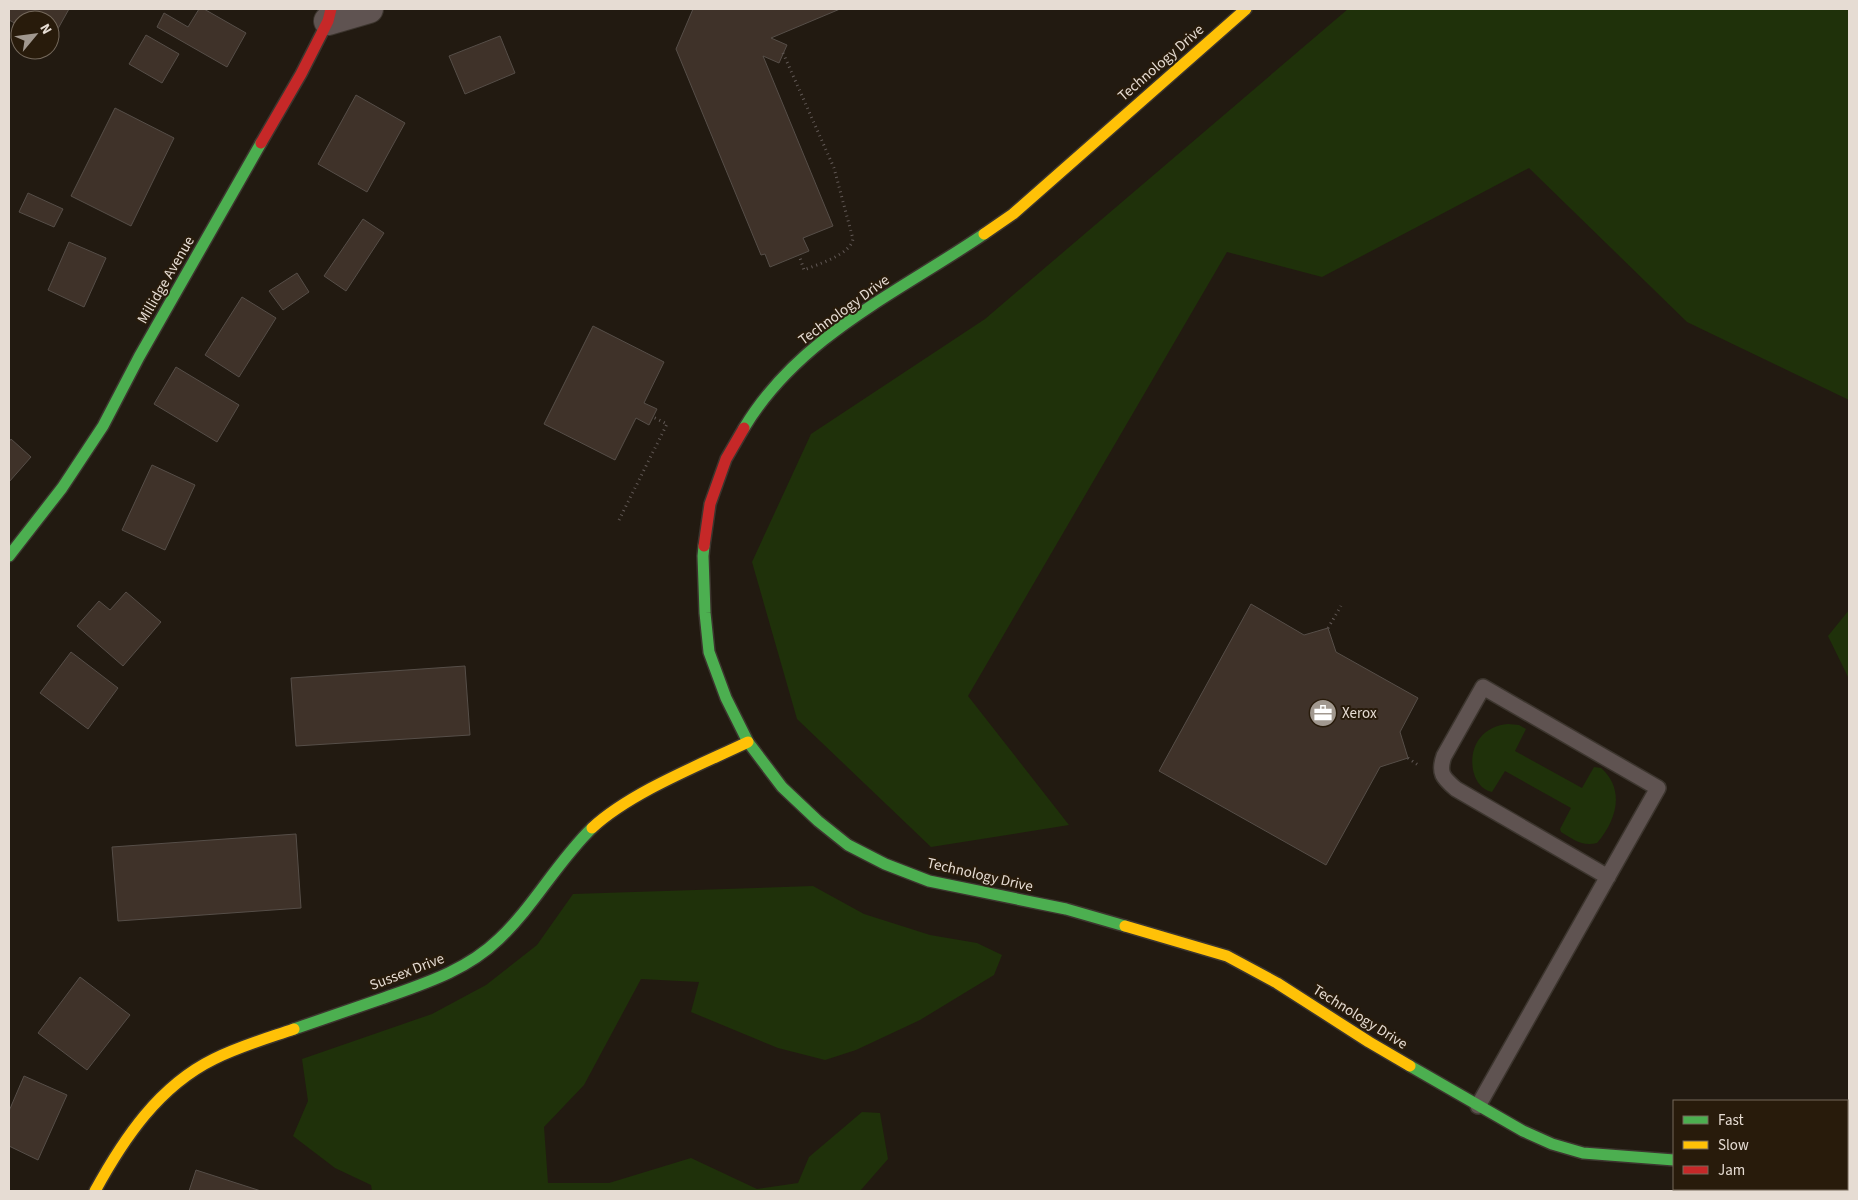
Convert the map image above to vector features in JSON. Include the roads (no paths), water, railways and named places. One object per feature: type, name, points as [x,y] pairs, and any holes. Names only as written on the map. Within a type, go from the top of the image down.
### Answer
[{"type":"street","points":[[330,15],[370,9]]},
{"type":"street","name":"Technology Drive","points":[[1246,9],[1013,214],[968,245],[862,311],[821,341],[784,375],[751,418],[726,459],[710,504],[703,556],[705,613],[709,652],[726,698],[748,742],[782,787],[818,821],[848,845],[885,864],[929,881],[1066,909],[1227,956],[1277,983],[1369,1042],[1523,1131],[1552,1144],[1583,1153],[1673,1160]]},
{"type":"street","name":"Millidge Avenue","points":[[9,556],[62,488],[103,426],[139,357],[301,74],[330,15]]},
{"type":"street","name":"Sussex Drive","points":[[96,1191],[113,1157],[136,1125],[158,1099],[184,1077],[210,1060],[232,1051],[430,982],[460,968],[484,952],[508,929],[575,845],[602,820],[625,804],[664,783],[748,742]]},
{"type":"lane","points":[[1478,1106],[1658,788],[1483,687],[1444,756],[1441,764],[1441,774],[1456,789],[1608,876]]},
{"type":"place","name":"Xerox","points":[[1323,713]]}]
